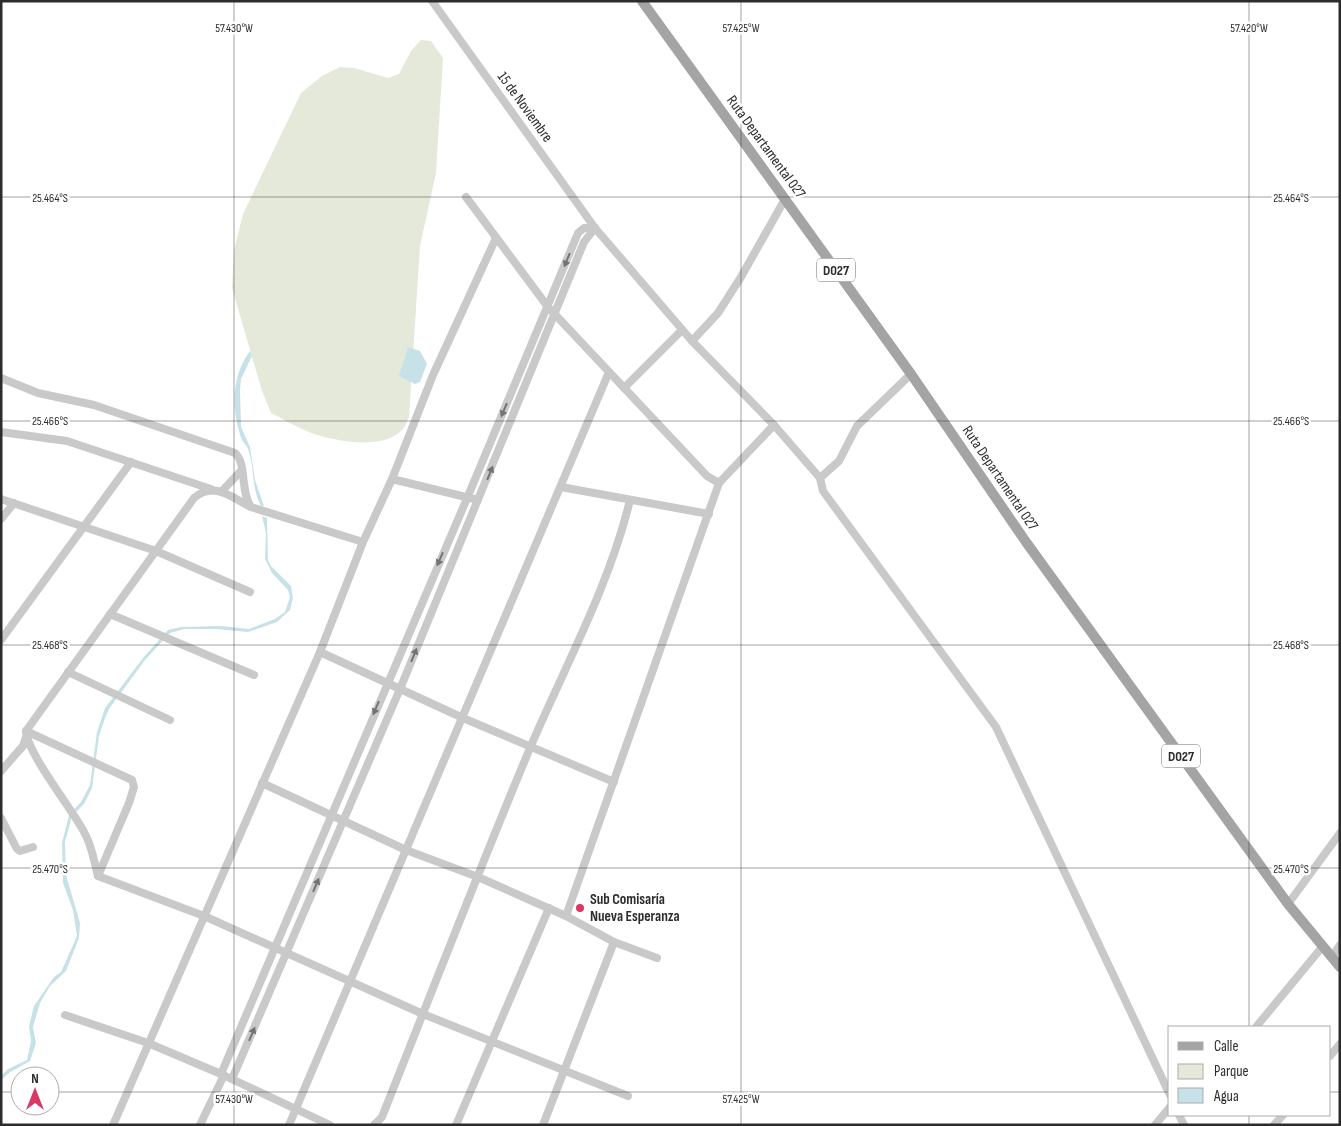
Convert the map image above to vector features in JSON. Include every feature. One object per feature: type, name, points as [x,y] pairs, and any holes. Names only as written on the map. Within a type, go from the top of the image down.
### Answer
[{"type":"main road","name":"Ruta Departamental 027","points":[[642,1],[911,374],[1026,542],[1288,904],[1340,967]]},
{"type":"street","name":"15 de Noviembre","points":[[432,1],[595,228],[682,330],[774,426],[820,478],[824,491],[996,727],[1168,1091]]},
{"type":"street","points":[[466,197],[548,307],[707,476],[719,483]]},
{"type":"street","points":[[692,341],[718,313],[737,284],[785,199]]},
{"type":"street","points":[[200,1125],[578,233],[584,228],[595,228]]},
{"type":"street","points":[[232,1079],[400,689],[584,242],[595,228]]},
{"type":"street","points":[[112,1125],[320,652],[363,542],[392,479],[433,375],[496,238]]},
{"type":"street","points":[[624,388],[682,330]]},
{"type":"street","points":[[289,1125],[352,982],[609,372]]},
{"type":"street","points":[[820,478],[839,462],[857,426],[911,374]]},
{"type":"street","points":[[1,378],[38,393],[94,405],[232,451],[238,455],[246,500],[251,507]]},
{"type":"street","points":[[566,916],[719,483],[774,426]]},
{"type":"street","points":[[1,432],[67,441],[221,492],[263,512],[363,542]]},
{"type":"street","points":[[1,640],[131,462]]},
{"type":"street","points":[[221,492],[241,471]]},
{"type":"street","points":[[392,479],[468,496],[478,500]]},
{"type":"street","points":[[561,487],[709,514]]},
{"type":"street","points":[[1,771],[23,746],[26,734],[68,672],[194,498],[202,492],[212,489]]},
{"type":"street","points":[[1,499],[156,551],[250,592]]},
{"type":"street","points":[[374,1125],[382,1121],[422,1014],[531,747],[594,607],[620,539],[630,500]]},
{"type":"street","points":[[1,519],[14,503]]},
{"type":"street","points":[[110,614],[254,675]]},
{"type":"street","points":[[320,652],[463,718],[614,782]]},
{"type":"street","points":[[68,672],[170,720]]},
{"type":"street","points":[[26,734],[132,780],[134,787],[129,803],[98,876]]},
{"type":"street","points":[[26,734],[85,832],[98,876]]},
{"type":"street","points":[[262,783],[406,850],[478,877],[566,916],[614,942],[657,958]]},
{"type":"street","points":[[1,818],[17,849],[20,851],[33,848]]},
{"type":"street","points":[[1288,904],[1340,832]]},
{"type":"street","points":[[98,876],[204,916],[422,1014],[628,1096]]},
{"type":"street","points":[[456,1125],[549,908]]},
{"type":"street","points":[[543,1125],[614,942]]},
{"type":"street","points":[[1332,957],[1340,945]]},
{"type":"street","points":[[1257,1026],[1323,946]]},
{"type":"street","points":[[65,1015],[148,1044],[222,1074],[330,1125]]},
{"type":"street","points":[[1331,1055],[1340,1044]]},
{"type":"street","points":[[1154,1125],[1168,1109]]},
{"type":"green space","points":[[421,40],[431,41],[443,58],[436,173],[420,246],[409,417],[402,430],[382,440],[370,442],[343,441],[304,430],[271,413],[262,391],[232,288],[234,250],[243,214],[301,93],[322,76],[340,67],[354,68],[388,78],[399,74],[411,51]]},
{"type":"water","points":[[408,347],[420,351],[427,364],[420,382],[415,384],[399,376]]},
{"type":"water","points":[[250,351],[252,356],[241,379],[241,427],[250,447],[255,480],[264,506],[261,506],[258,499],[248,448],[242,440],[238,429],[235,406],[236,382],[239,371]]},
{"type":"water","points":[[262,516],[267,518],[268,560],[271,566],[291,586],[293,598],[290,610],[277,622],[248,632],[184,629],[170,633],[145,660],[109,709],[99,736],[92,788],[84,804],[72,816],[65,842],[66,875],[80,923],[79,938],[66,971],[50,986],[40,1003],[33,1027],[36,1043],[30,1061],[21,1066],[14,1066],[27,1060],[31,1041],[29,1026],[34,1006],[54,977],[61,972],[77,936],[73,910],[63,883],[62,843],[69,815],[81,802],[90,785],[97,732],[105,708],[143,658],[168,630],[181,627],[221,626],[249,629],[275,619],[285,612],[290,597],[288,590],[272,573],[265,559],[266,533]]},
{"type":"water","points":[[10,1068],[10,1072],[1,1080],[1,1076]]},
{"type":"place","name":"Sub Comisaría Nueva Esperanza","points":[[580,908]]}]
